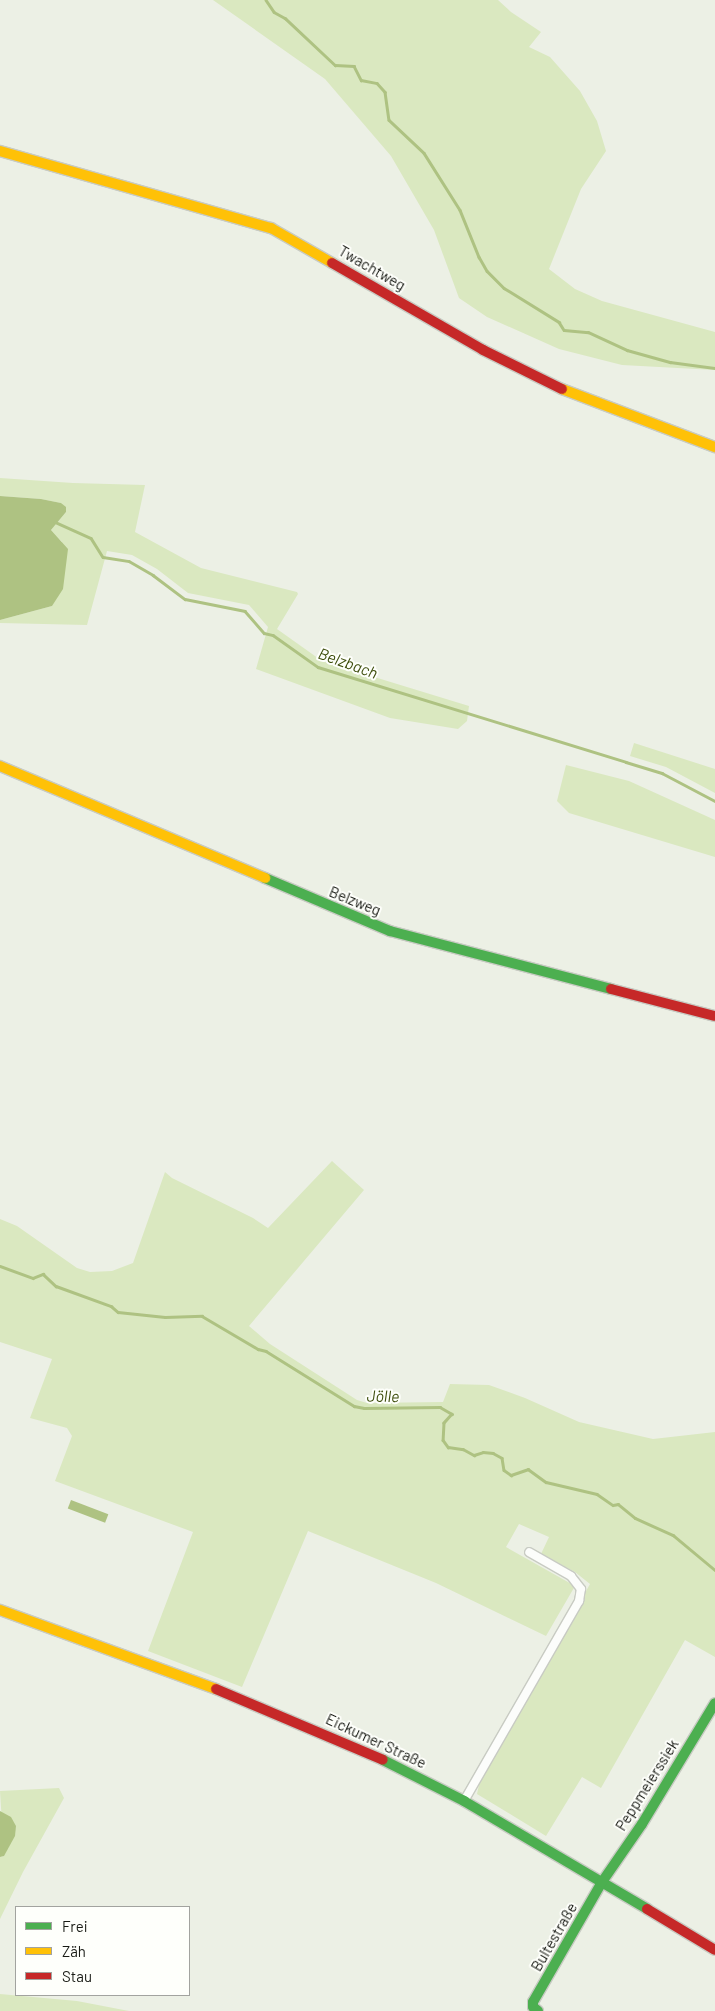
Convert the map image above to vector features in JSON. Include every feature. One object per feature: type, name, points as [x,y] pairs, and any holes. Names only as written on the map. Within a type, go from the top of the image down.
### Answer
[{"type":"street","name":"Twachtweg","points":[[0,151],[271,228],[483,350],[554,386],[715,447]]},
{"type":"street","name":"Belzweg","points":[[0,766],[390,931],[715,1016]]},
{"type":"street","points":[[464,1801],[579,1601],[580,1589],[572,1576],[529,1552]]},
{"type":"street","name":"Eickumer Straße","points":[[0,1610],[272,1710],[366,1750],[464,1801],[715,1950]]},
{"type":"street","name":"Peppmeierssiek","points":[[602,1882],[642,1824],[715,1703]]},
{"type":"street","name":"Bultestraße","points":[[536,2009],[534,2002],[602,1882]]},
{"type":"shaded area","points":[[213,0],[498,0],[511,12],[541,32],[529,47],[550,57],[580,91],[597,121],[606,151],[581,189],[549,269],[575,289],[602,301],[715,332],[715,370],[622,365],[559,349],[487,317],[459,298],[434,230],[391,156],[325,79]]},
{"type":"shaded area","points":[[0,478],[145,485],[135,532],[201,568],[297,592],[298,594],[277,629],[322,661],[469,706],[467,721],[458,729],[390,718],[256,669],[268,627],[249,605],[188,593],[157,569],[132,555],[107,551],[87,625],[0,623],[0,620],[52,606],[62,542],[51,530],[66,512],[61,503],[41,499],[0,496]]},
{"type":"shaded area","points":[[0,496],[41,499],[61,503],[66,507],[66,512],[51,530],[68,549],[63,589],[52,606],[0,620]]},
{"type":"shaded area","points":[[634,743],[715,769],[715,793],[666,767],[630,756]]},
{"type":"shaded area","points":[[566,765],[629,781],[715,820],[715,857],[569,813],[557,801]]},
{"type":"shaded area","points":[[332,1161],[364,1190],[249,1326],[270,1344],[357,1400],[367,1403],[443,1402],[450,1384],[489,1385],[525,1398],[579,1422],[653,1439],[715,1432],[715,1657],[685,1640],[601,1788],[582,1777],[546,1836],[477,1794],[480,1780],[590,1584],[575,1572],[541,1554],[549,1537],[519,1524],[506,1547],[575,1586],[546,1636],[436,1583],[308,1531],[242,1687],[148,1651],[193,1532],[55,1481],[72,1436],[67,1428],[30,1418],[52,1359],[0,1342],[0,1219],[17,1226],[77,1268],[90,1272],[112,1271],[133,1263],[165,1172],[172,1178],[253,1218],[268,1228]]},
{"type":"shaded area","points":[[71,1500],[108,1514],[105,1523],[68,1508]]},
{"type":"shaded area","points":[[59,1788],[64,1798],[23,1872],[0,1919],[0,1857],[4,1856],[0,1791]]},
{"type":"shaded area","points":[[0,1811],[11,1817],[16,1826],[15,1836],[4,1856],[0,1857]]},
{"type":"shaded area","points":[[0,1994],[77,2001],[129,2011],[0,2011]]},
{"type":"waterway","points":[[266,0],[274,12],[285,18],[335,65],[354,66],[361,80],[377,83],[385,92],[389,120],[424,153],[460,210],[479,257],[487,271],[504,288],[559,322],[564,330],[588,332],[627,350],[670,362],[715,368]]},
{"type":"waterway","name":"Belzbach","points":[[55,522],[91,538],[103,557],[129,561],[153,575],[185,599],[245,611],[264,633],[273,635],[318,667],[662,773],[715,801]]},
{"type":"waterway","name":"Jölle","points":[[0,1266],[33,1278],[43,1274],[56,1286],[111,1306],[118,1312],[165,1317],[202,1316],[258,1349],[266,1351],[354,1406],[364,1408],[440,1407],[452,1414],[444,1423],[443,1440],[448,1447],[463,1449],[474,1455],[483,1452],[493,1453],[502,1458],[504,1470],[511,1475],[528,1469],[546,1482],[597,1494],[613,1505],[618,1504],[635,1518],[673,1535],[715,1570]]},
{"type":"traffic: fast","points":[[265,878],[390,931],[611,989]]},
{"type":"traffic: fast","points":[[538,2011],[533,2007],[533,2002],[602,1882],[642,1824],[715,1703]]},
{"type":"traffic: fast","points":[[383,1760],[464,1801],[647,1909]]},
{"type":"traffic: slow","points":[[0,151],[271,228],[332,263]]},
{"type":"traffic: slow","points":[[562,389],[715,447]]},
{"type":"traffic: slow","points":[[0,766],[265,878]]},
{"type":"traffic: slow","points":[[0,1610],[216,1689]]},
{"type":"traffic: jam","points":[[332,263],[483,350],[562,389]]},
{"type":"traffic: jam","points":[[611,989],[715,1016]]},
{"type":"traffic: jam","points":[[216,1689],[383,1760]]},
{"type":"traffic: jam","points":[[647,1909],[715,1950]]}]
